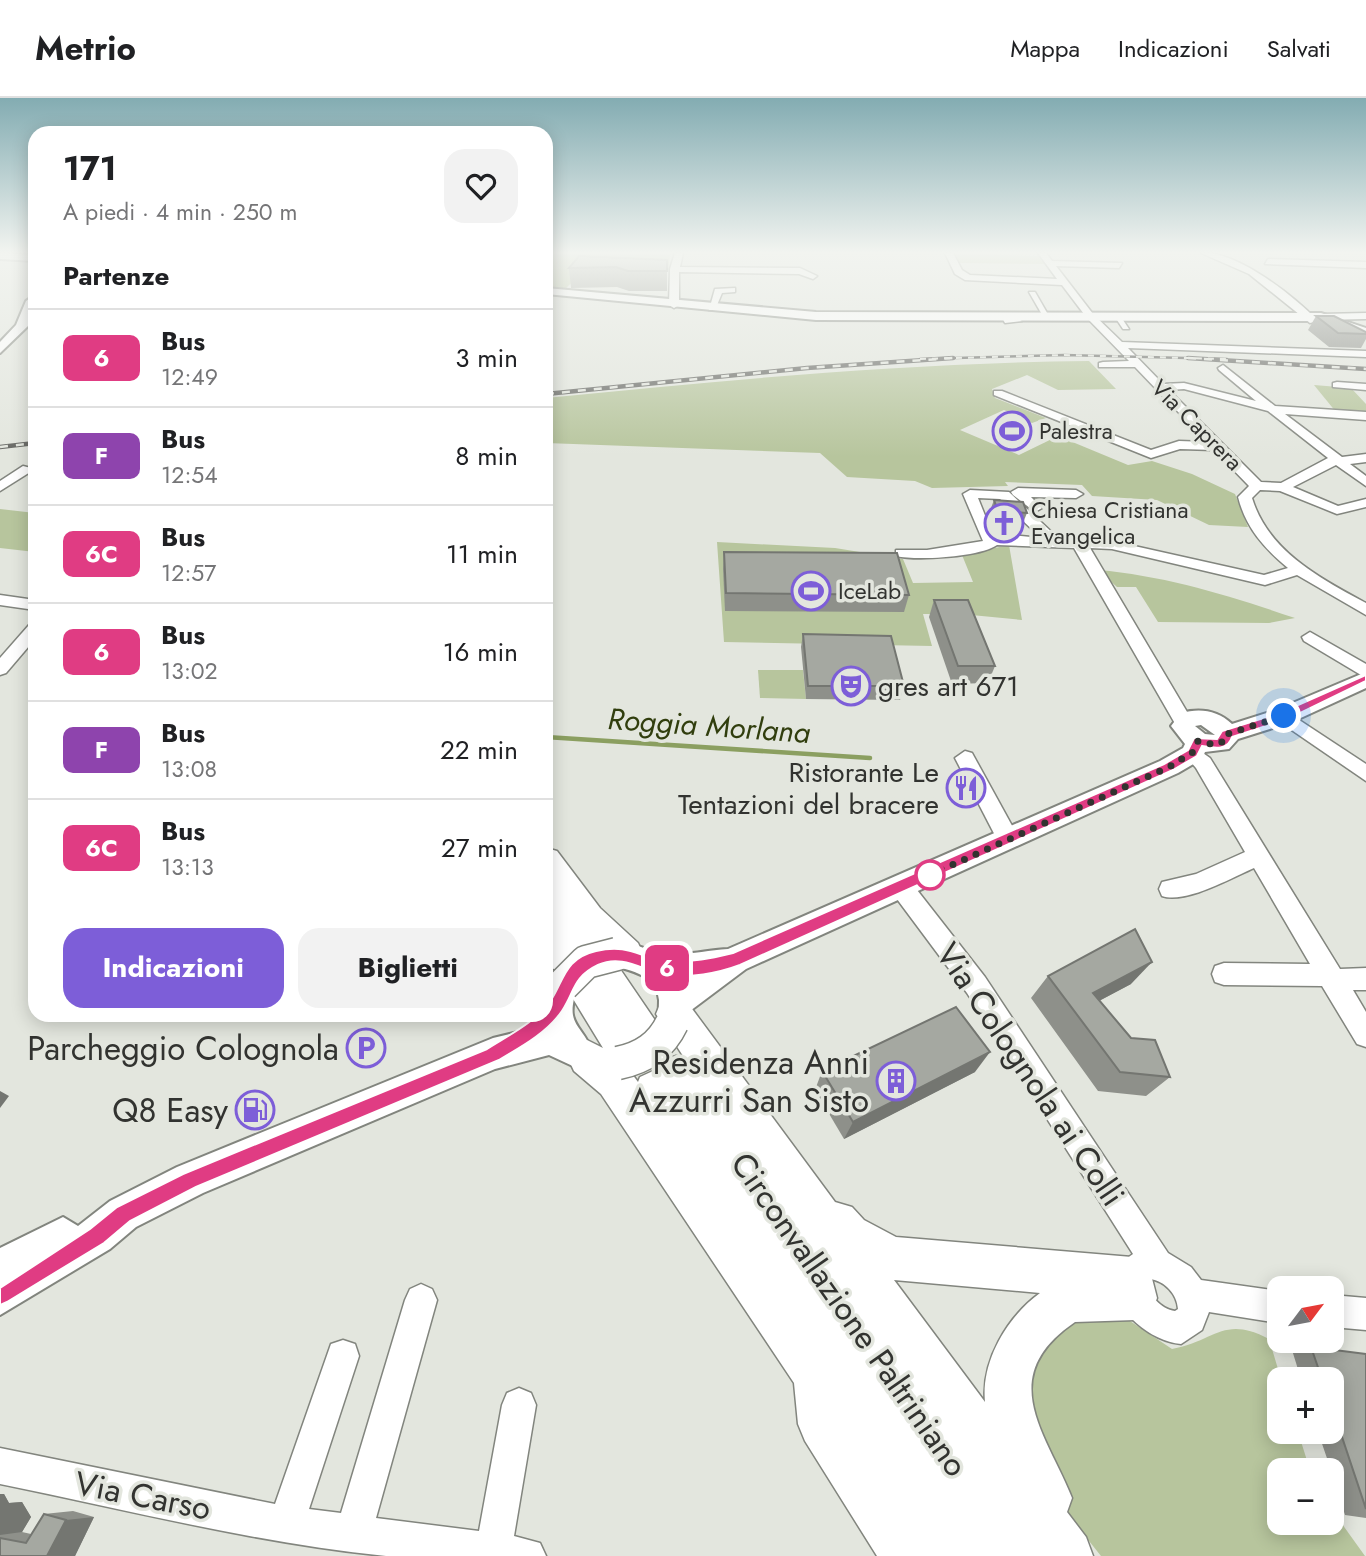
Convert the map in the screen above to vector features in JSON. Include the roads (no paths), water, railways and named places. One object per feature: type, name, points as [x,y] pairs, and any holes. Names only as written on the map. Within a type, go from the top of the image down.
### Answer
[{"type":"highway","points":[[553,870],[588,918],[582,975]]},
{"type":"highway","points":[[553,908],[582,975]]},
{"type":"highway","name":"Circonvallazione Paltriniano","points":[[582,975],[784,1220],[1021,1556]]},
{"type":"highway","points":[[914,1552],[817,1380],[661,1146],[614,1081],[640,1046],[766,1140],[798,1172],[849,1235],[892,1258],[1141,1280]]},
{"type":"highway","name":"Circonvallazione Paltriniano","points":[[640,1046],[975,1556]]},
{"type":"highway","points":[[766,1140],[1067,1556]]},
{"type":"highway","points":[[1088,1556],[1054,1510],[1023,1458],[1010,1419],[1008,1392],[1012,1362],[1021,1343],[1038,1324],[1070,1301],[1141,1280]]},
{"type":"main road","points":[[0,349],[24,321]]},
{"type":"main road","points":[[1326,321],[1366,334]]},
{"type":"main road","points":[[553,1007],[582,975],[656,966],[695,968],[735,960],[1169,767],[1192,738],[1219,744],[1226,740],[1227,734],[1284,716],[1366,679]]},
{"type":"main road","points":[[493,1054],[550,1040],[640,1046],[735,960]]},
{"type":"main road","points":[[640,1046],[667,979],[656,966]]},
{"type":"main road","points":[[582,975],[561,1033],[640,1046]]},
{"type":"main road","points":[[0,1295],[97,1236],[123,1214],[190,1181],[493,1054],[530,1032],[539,1022]]},
{"type":"main road","points":[[0,1269],[99,1219],[123,1214]]},
{"type":"street","name":"Via Caprera","points":[[1095,321],[1257,486]]},
{"type":"street","points":[[1121,321],[1126,327]]},
{"type":"street","points":[[1344,325],[1354,321]]},
{"type":"street","points":[[1344,325],[1366,342]]},
{"type":"street","points":[[1119,345],[1366,354]]},
{"type":"street","name":"Via Caprera","points":[[1103,365],[1134,362]]},
{"type":"street","points":[[1223,368],[1366,482]]},
{"type":"street","points":[[1337,385],[1366,387]]},
{"type":"street","points":[[1162,387],[1184,386],[1272,409],[1366,416]]},
{"type":"street","points":[[998,393],[1151,454],[1179,445],[1218,446]]},
{"type":"street","points":[[1282,487],[1329,461],[1366,458]]},
{"type":"street","points":[[4,484],[28,469]]},
{"type":"street","points":[[4,484],[28,484]]},
{"type":"street","points":[[1366,503],[1337,510],[1282,487],[1257,486],[1245,497],[1248,515],[1297,570],[1366,610]]},
{"type":"street","points":[[1076,494],[1018,492],[1048,520],[1066,542],[1192,738],[1203,763],[1261,855],[1366,1035]]},
{"type":"street","points":[[1066,542],[1004,495],[970,494],[986,536],[993,540],[1066,542],[1137,549],[1265,580],[1297,570]]},
{"type":"street","points":[[901,553],[927,554],[987,545],[993,540]]},
{"type":"street","points":[[0,600],[28,604]]},
{"type":"street","points":[[3,661],[28,636]]},
{"type":"street","points":[[1310,637],[1366,671]]},
{"type":"street","points":[[1284,716],[1366,774]]},
{"type":"street","points":[[965,758],[1008,839]]},
{"type":"street","points":[[1170,889],[1200,882],[1261,855]]},
{"type":"street","name":"Via Colognola ai Colli","points":[[902,888],[943,941],[1027,1061],[1141,1280]]},
{"type":"street","points":[[1224,974],[1366,979]]},
{"type":"street","points":[[1172,1269],[1191,1294],[1193,1315],[1181,1328],[1171,1329],[1150,1318],[1141,1280],[1172,1269]]},
{"type":"street","points":[[1191,1294],[1267,1305]]},
{"type":"street","points":[[353,1533],[421,1300]]},
{"type":"street","points":[[1344,1312],[1366,1314]]},
{"type":"street","points":[[286,1524],[343,1356]]},
{"type":"street","name":"Via Carso","points":[[0,1466],[286,1524],[510,1554],[519,1405]]},
{"type":"waterway","name":"Roggia Morlana","points":[[553,737],[870,758]]},
{"type":"railway","points":[[951,358],[1064,355],[1189,358]]},
{"type":"railway","points":[[553,393],[807,368],[951,358]]},
{"type":"railway","points":[[920,359],[951,358]]},
{"type":"railway","points":[[1189,358],[1227,359]]},
{"type":"railway","points":[[1189,358],[1366,369]]},
{"type":"railway","points":[[0,447],[28,444]]},
{"type":"place","name":"Palestra","points":[[1012,431]]},
{"type":"place","name":"Chiesa Cristiana Evangelica","points":[[1004,523]]},
{"type":"place","name":"IceLab","points":[[811,591]]},
{"type":"place","name":"gres art 671","points":[[851,686]]},
{"type":"place","name":"Ristorante Le Tentazioni del bracere","points":[[966,788]]},
{"type":"place","name":"Parcheggio Colognola","points":[[366,1048]]},
{"type":"place","name":"Residenza Anni Azzurri San Sisto","points":[[896,1081]]},
{"type":"place","name":"Q8 Easy","points":[[255,1110]]}]
